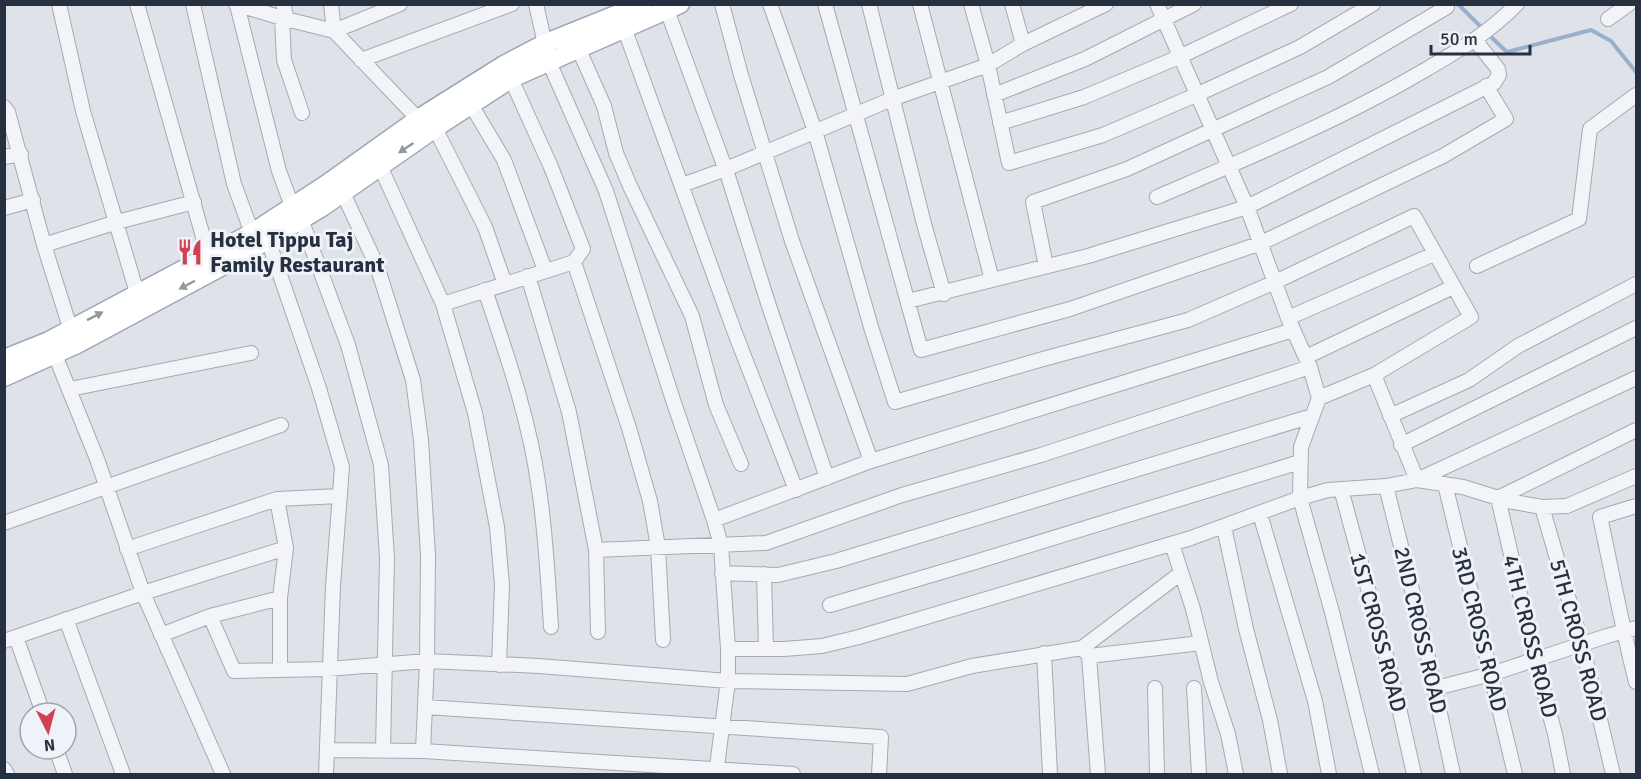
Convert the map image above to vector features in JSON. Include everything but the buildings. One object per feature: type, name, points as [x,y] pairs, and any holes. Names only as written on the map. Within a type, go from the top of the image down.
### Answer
[{"type":"main road","points":[[508,72],[549,62],[575,41],[643,4]]},
{"type":"main road","points":[[621,16],[674,7]]},
{"type":"main road","points":[[4,377],[52,347],[211,264],[298,213],[335,189],[374,159],[418,119],[466,98],[508,72],[546,43],[575,41]]},
{"type":"main road","points":[[374,159],[435,128],[466,98]]},
{"type":"main road","points":[[4,359],[52,347]]},
{"type":"street","points":[[59,4],[83,111],[140,302]]},
{"type":"street","points":[[137,4],[211,264]]},
{"type":"street","points":[[193,4],[234,184],[260,236],[319,388],[342,467],[328,669],[326,774]]},
{"type":"street","points":[[331,4],[334,31]]},
{"type":"street","points":[[334,31],[400,4]]},
{"type":"street","points":[[361,60],[512,4]]},
{"type":"street","points":[[536,4],[549,62],[606,190],[721,545],[728,681],[716,773]]},
{"type":"street","points":[[722,4],[792,241],[871,461]]},
{"type":"street","points":[[770,4],[815,131],[895,402],[1188,320],[1275,282],[1414,216],[1471,317],[1374,375],[1319,398]]},
{"type":"street","points":[[825,4],[921,351],[1070,309],[1261,243],[1443,156],[1506,119],[1486,86]]},
{"type":"street","points":[[869,4],[924,224],[944,294]]},
{"type":"street","points":[[920,4],[992,280]]},
{"type":"street","points":[[971,4],[988,65],[1009,163],[1103,135],[1196,95],[1300,47],[1373,4]]},
{"type":"street","points":[[1012,4],[1023,44]]},
{"type":"street","points":[[682,185],[726,169],[856,113],[988,65],[1023,44],[1106,4]]},
{"type":"street","points":[[1157,4],[1247,207],[1290,324],[1308,362],[1319,398],[1301,447],[1300,498],[1332,612],[1372,774]]},
{"type":"street","points":[[994,95],[1085,59],[1194,4]]},
{"type":"street","points":[[1000,123],[1084,97],[1179,57],[1291,4]]},
{"type":"street","points":[[1157,197],[1331,120],[1405,82],[1477,39],[1497,25],[1517,4]]},
{"type":"street","points":[[1608,19],[1629,4]]},
{"type":"street","points":[[383,750],[387,558],[381,465],[348,345],[298,213],[279,171],[236,5],[284,14],[334,31],[418,119],[435,128],[485,226],[505,284]]},
{"type":"street","points":[[674,7],[827,478]]},
{"type":"street","points":[[1046,267],[1033,202],[1127,169],[1328,77],[1447,7]]},
{"type":"street","points":[[284,14],[284,60],[302,113]]},
{"type":"street","points":[[621,16],[735,333],[796,490]]},
{"type":"street","points":[[908,302],[1088,256],[1247,207],[1497,79],[1498,69],[1477,39]]},
{"type":"street","points":[[575,41],[604,106],[616,153],[692,316],[716,405],[741,464]]},
{"type":"street","points":[[443,304],[574,262],[583,249],[551,167],[508,72]]},
{"type":"street","points":[[1477,266],[1579,219],[1590,129],[1636,95]]},
{"type":"street","points":[[466,98],[504,160],[545,270]]},
{"type":"street","points":[[4,107],[8,112],[21,154],[44,245],[73,337]]},
{"type":"street","points":[[4,157],[21,154]]},
{"type":"street","points":[[374,159],[443,304],[475,413],[497,527],[502,585],[499,665]]},
{"type":"street","points":[[335,189],[377,266],[414,381],[421,440],[428,555],[423,751]]},
{"type":"street","points":[[4,208],[33,200]]},
{"type":"street","points":[[44,245],[117,222],[194,202]]},
{"type":"street","points":[[714,520],[871,461],[1290,324],[1434,254]]},
{"type":"street","points":[[574,262],[650,501],[658,547],[663,640]]},
{"type":"street","points":[[528,276],[568,412],[596,550],[598,632]]},
{"type":"street","points":[[1390,416],[1469,380],[1518,346],[1636,284]]},
{"type":"street","points":[[596,550],[766,543],[902,495],[1041,455],[1308,362],[1453,287]]},
{"type":"street","points":[[485,290],[522,409],[537,477],[551,627]]},
{"type":"street","points":[[1401,445],[1636,328]]},
{"type":"street","points":[[52,347],[106,486],[142,593],[223,774]]},
{"type":"street","points":[[70,389],[251,353]]},
{"type":"street","points":[[1374,375],[1401,445],[1418,480]]},
{"type":"street","points":[[728,649],[822,646],[859,638],[1172,544],[1328,490],[1386,486],[1418,480],[1636,378]]},
{"type":"street","points":[[722,573],[778,575],[836,561],[1312,416]]},
{"type":"street","points":[[4,524],[280,425]]},
{"type":"street","points":[[1498,498],[1636,430]]},
{"type":"street","points":[[830,605],[1300,462]]},
{"type":"street","points":[[1418,480],[1463,487],[1498,498],[1542,507],[1567,506],[1636,476]]},
{"type":"street","name":"3RD CROSS ROAD","points":[[1445,484],[1515,774]]},
{"type":"street","name":"2ND CROSS ROAD","points":[[1386,486],[1436,688],[1453,774]]},
{"type":"street","name":"1ST CROSS ROAD","points":[[1341,489],[1392,677],[1414,774]]},
{"type":"street","points":[[128,549],[277,499],[340,496]]},
{"type":"street","name":"4TH CROSS ROAD","points":[[1498,498],[1534,659],[1555,734],[1563,774]]},
{"type":"street","points":[[277,499],[286,548],[280,598],[280,670]]},
{"type":"street","points":[[1636,506],[1600,517],[1621,608],[1630,630],[1636,682]]},
{"type":"street","name":"5TH CROSS ROAD","points":[[1542,507],[1582,644],[1613,774]]},
{"type":"street","points":[[1260,513],[1315,701],[1329,774]]},
{"type":"street","points":[[1224,527],[1246,629],[1270,720],[1280,774]]},
{"type":"street","points":[[1172,544],[1228,734],[1236,774]]},
{"type":"street","points":[[38,701],[10,639],[142,593],[286,548]]},
{"type":"street","points":[[1085,652],[1181,573]]},
{"type":"street","points":[[764,574],[766,649]]},
{"type":"street","points":[[161,635],[210,616],[280,598]]},
{"type":"street","points":[[210,616],[234,672],[328,669],[427,661],[728,681],[908,684],[972,666],[1044,653],[1201,643]]},
{"type":"street","points":[[66,619],[123,774]]},
{"type":"street","points":[[1436,688],[1491,674],[1630,630]]},
{"type":"street","points":[[1085,652],[1098,774]]},
{"type":"street","points":[[1044,653],[1050,774]]},
{"type":"street","points":[[1194,687],[1199,774]]},
{"type":"street","points":[[1155,688],[1157,774]]},
{"type":"street","points":[[425,708],[881,737],[879,774]]},
{"type":"street","points":[[327,750],[423,751],[716,773],[793,774]]},
{"type":"street","points":[[4,769],[7,774]]},
{"type":"waterway","points":[[1458,4],[1483,29]]},
{"type":"waterway","points":[[1488,34],[1507,52],[1591,30],[1611,41],[1636,72]]},
{"type":"place","name":"Hotel Tippu Taj Family Restaurant","points":[[190,252]]}]
